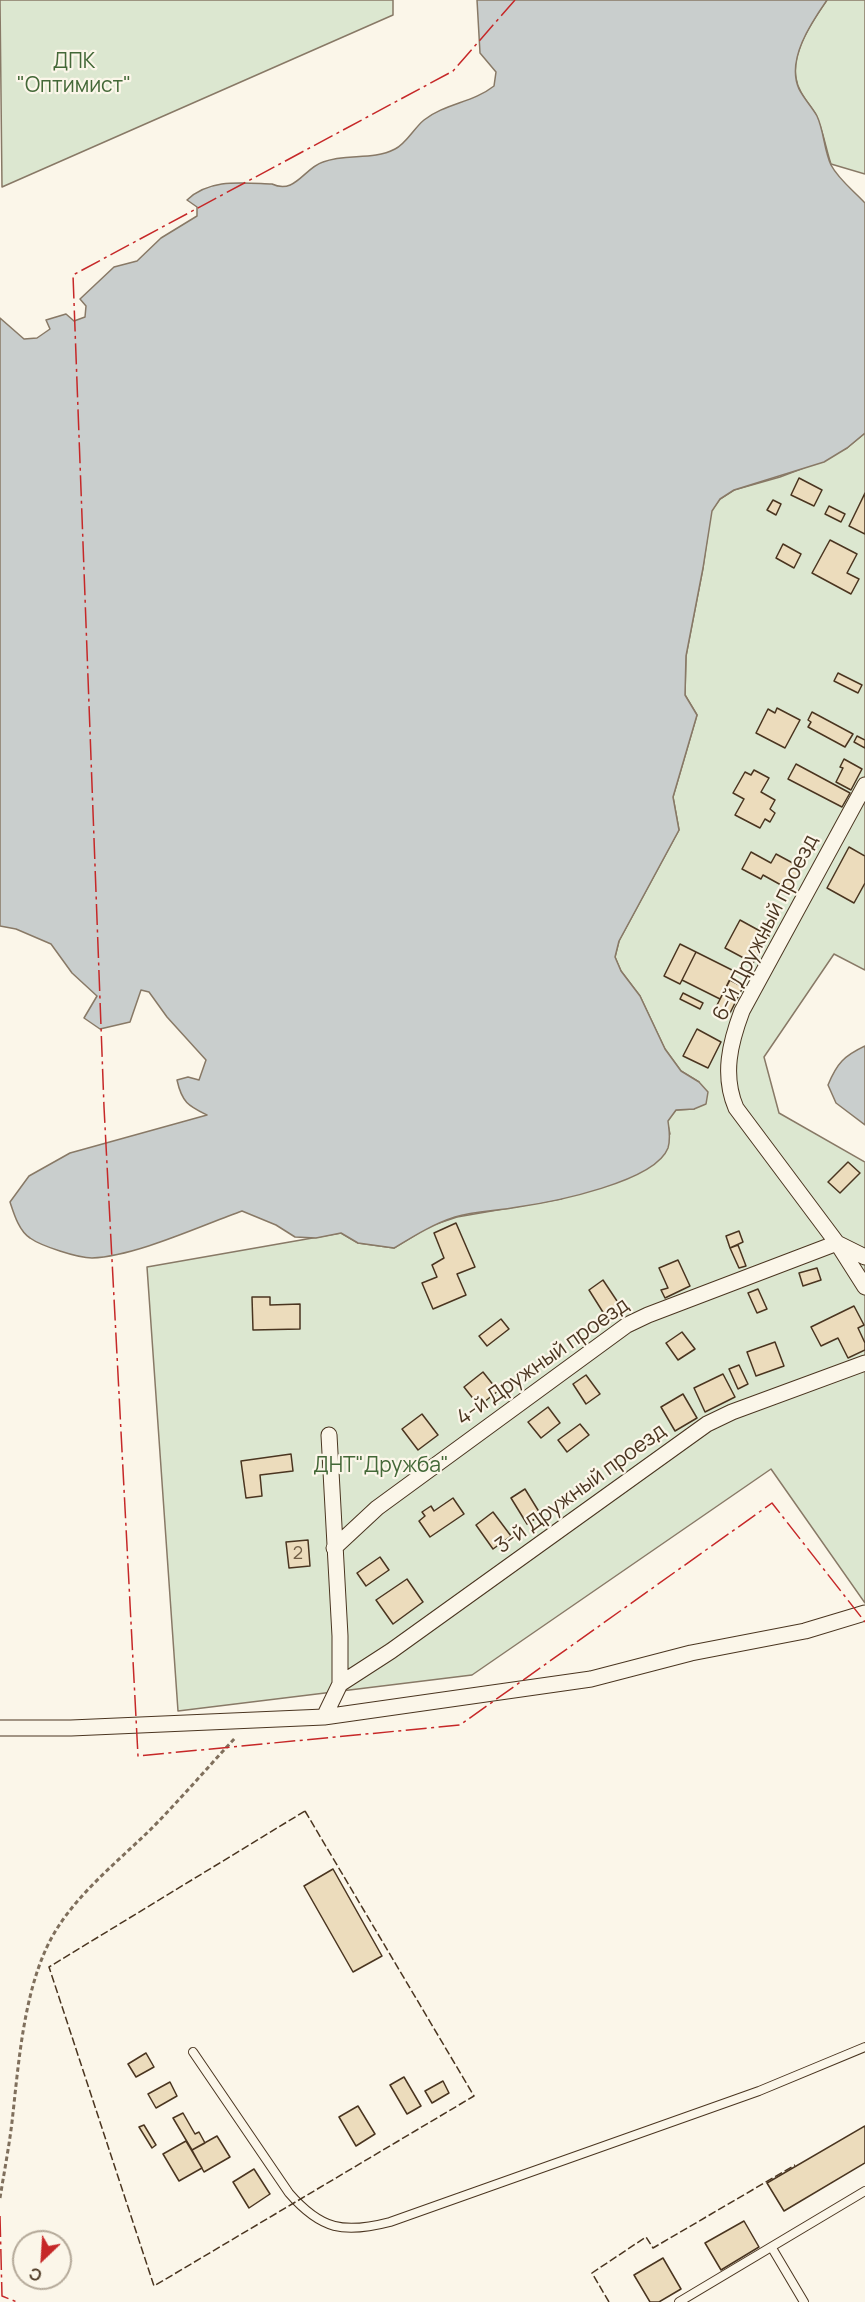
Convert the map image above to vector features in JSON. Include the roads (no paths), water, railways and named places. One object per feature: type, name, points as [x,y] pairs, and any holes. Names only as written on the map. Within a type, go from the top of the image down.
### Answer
[{"type":"street","name":"6-й Дружный проезд","points":[[837,1244],[746,1122],[731,1097],[728,1065],[730,1047],[742,1011],[865,785]]},
{"type":"street","points":[[837,1244],[865,1257]]},
{"type":"street","points":[[837,1244],[865,1287]]},
{"type":"street","name":"4-й Дружный проезд","points":[[334,1548],[377,1508],[602,1341],[627,1325],[837,1244]]},
{"type":"street","name":"3-й Дружный проезд","points":[[339,1684],[400,1644],[707,1424],[732,1412],[865,1363]]},
{"type":"street","points":[[324,1717],[339,1684],[339,1636],[329,1436]]},
{"type":"street","points":[[0,1728],[71,1728],[324,1717],[591,1679],[691,1653],[805,1631],[865,1613]]},
{"type":"lane","points":[[193,2052],[297,2202],[311,2215],[326,2223],[347,2229],[365,2228],[401,2218],[748,2095],[865,2048]]},
{"type":"lane","points":[[679,2302],[865,2191]]},
{"type":"lane","points":[[772,2248],[804,2302]]},
{"type":"park label","name":"ДПК \"Оптимист\"","points":[[74,74]]},
{"type":"park label","name":"ДНТ\"Дружба\"","points":[[381,1466]]}]
